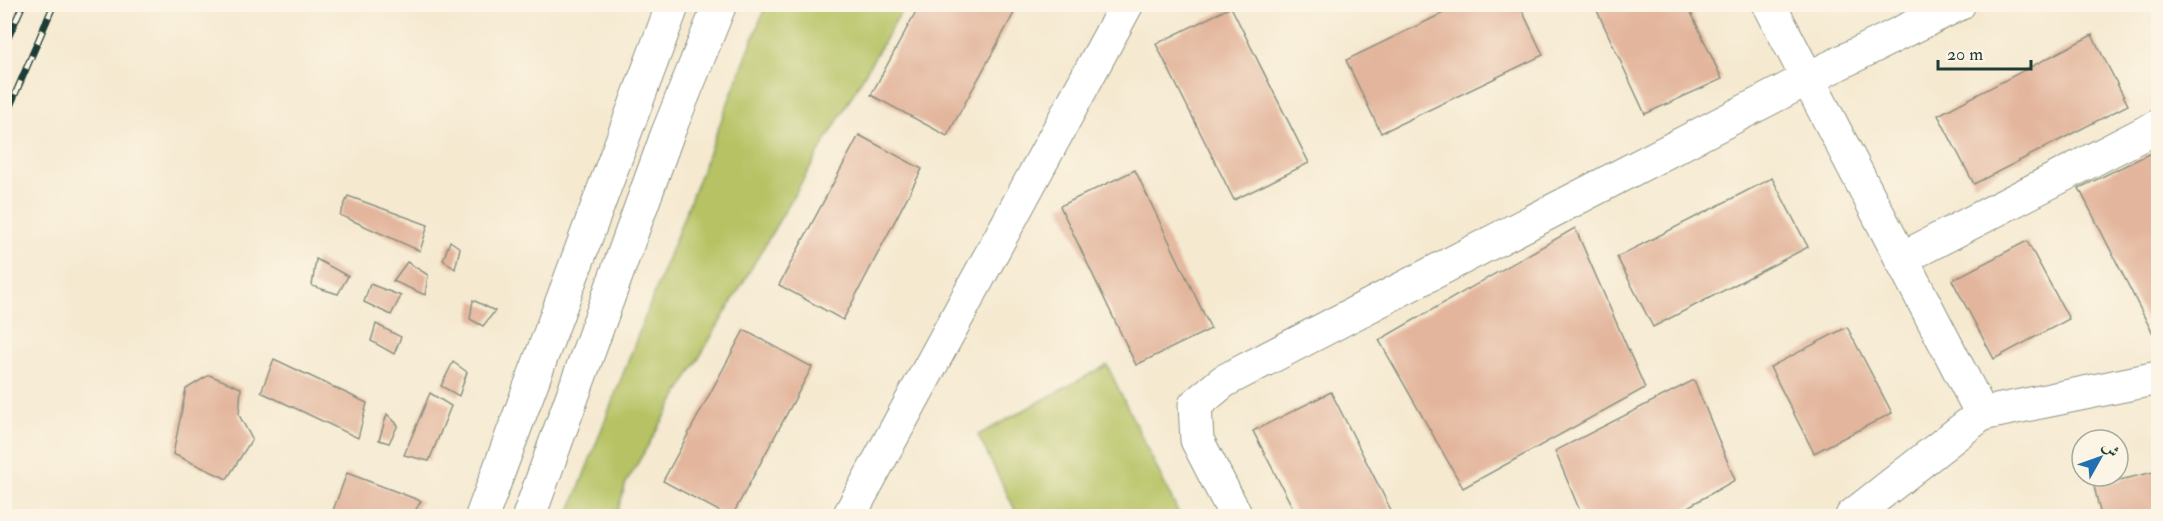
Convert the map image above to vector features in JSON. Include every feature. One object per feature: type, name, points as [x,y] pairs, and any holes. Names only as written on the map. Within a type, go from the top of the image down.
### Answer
[{"type":"street","points":[[483,516],[673,4]]},
{"type":"street","points":[[530,516],[667,135],[720,4]]},
{"type":"street","points":[[849,516],[1127,4]]},
{"type":"street","points":[[1769,4],[1982,414]]},
{"type":"street","points":[[1236,516],[1197,440],[1195,405],[1224,381],[1807,79],[1959,4]]},
{"type":"street","points":[[1901,259],[2158,126]]},
{"type":"street","points":[[1852,516],[1982,414],[2158,378]]},
{"type":"green space","points":[[766,5],[905,5],[626,483],[616,516],[568,516]]},
{"type":"green space","points":[[1107,365],[1180,516],[1018,516],[978,435]]},
{"type":"building","points":[[920,4],[1019,4],[947,136],[871,95]]},
{"type":"building","points":[[1462,4],[1519,4],[1543,55],[1381,133],[1346,60]]},
{"type":"building","points":[[1594,4],[1687,4],[1722,79],[1645,114]]},
{"type":"building","points":[[1231,7],[1309,163],[1234,200],[1156,44]]},
{"type":"building","points":[[2092,35],[2128,105],[1974,184],[1938,115]]},
{"type":"building","points":[[859,135],[922,169],[843,320],[779,285]]},
{"type":"building","points":[[2157,150],[2158,329],[2152,332],[2079,188]]},
{"type":"building","points":[[1135,170],[1211,329],[1136,365],[1060,206]]},
{"type":"building","points":[[1772,178],[1808,247],[1653,327],[1617,257]]},
{"type":"building","points":[[348,196],[428,225],[420,251],[340,215]]},
{"type":"building","points":[[1575,228],[1645,388],[1463,488],[1379,340]]},
{"type":"building","points":[[450,241],[460,248],[455,269],[443,260]]},
{"type":"building","points":[[2027,241],[2069,319],[1994,359],[1952,280]]},
{"type":"building","points":[[316,259],[348,276],[338,294],[312,286]]},
{"type":"building","points":[[407,262],[428,275],[425,295],[393,281]]},
{"type":"building","points":[[370,284],[401,296],[391,315],[364,302]]},
{"type":"building","points":[[473,300],[495,311],[483,326],[470,319]]},
{"type":"building","points":[[376,324],[401,337],[394,354],[371,341]]},
{"type":"building","points":[[1847,327],[1892,413],[1814,453],[1770,367]]},
{"type":"building","points":[[744,330],[812,367],[732,516],[728,516],[663,481]]},
{"type":"building","points":[[274,359],[367,403],[358,438],[261,392]]},
{"type":"building","points":[[453,362],[467,372],[459,396],[441,386]]},
{"type":"building","points":[[209,375],[241,388],[239,415],[252,439],[227,479],[173,454],[186,389]]},
{"type":"building","points":[[1694,380],[1735,480],[1672,516],[1582,516],[1555,451]]},
{"type":"building","points":[[1331,392],[1394,516],[1297,516],[1253,431]]},
{"type":"building","points":[[430,393],[451,406],[429,461],[404,455]]},
{"type":"building","points":[[387,414],[398,425],[389,443],[379,440]]},
{"type":"building","points":[[2158,471],[2158,516],[2101,516],[2094,488],[2130,488],[2130,478]]},
{"type":"building","points":[[347,473],[421,501],[412,516],[331,516]]},
{"type":"railway","points":[[4,47],[23,4]]},
{"type":"railway","points":[[4,120],[54,4]]}]
